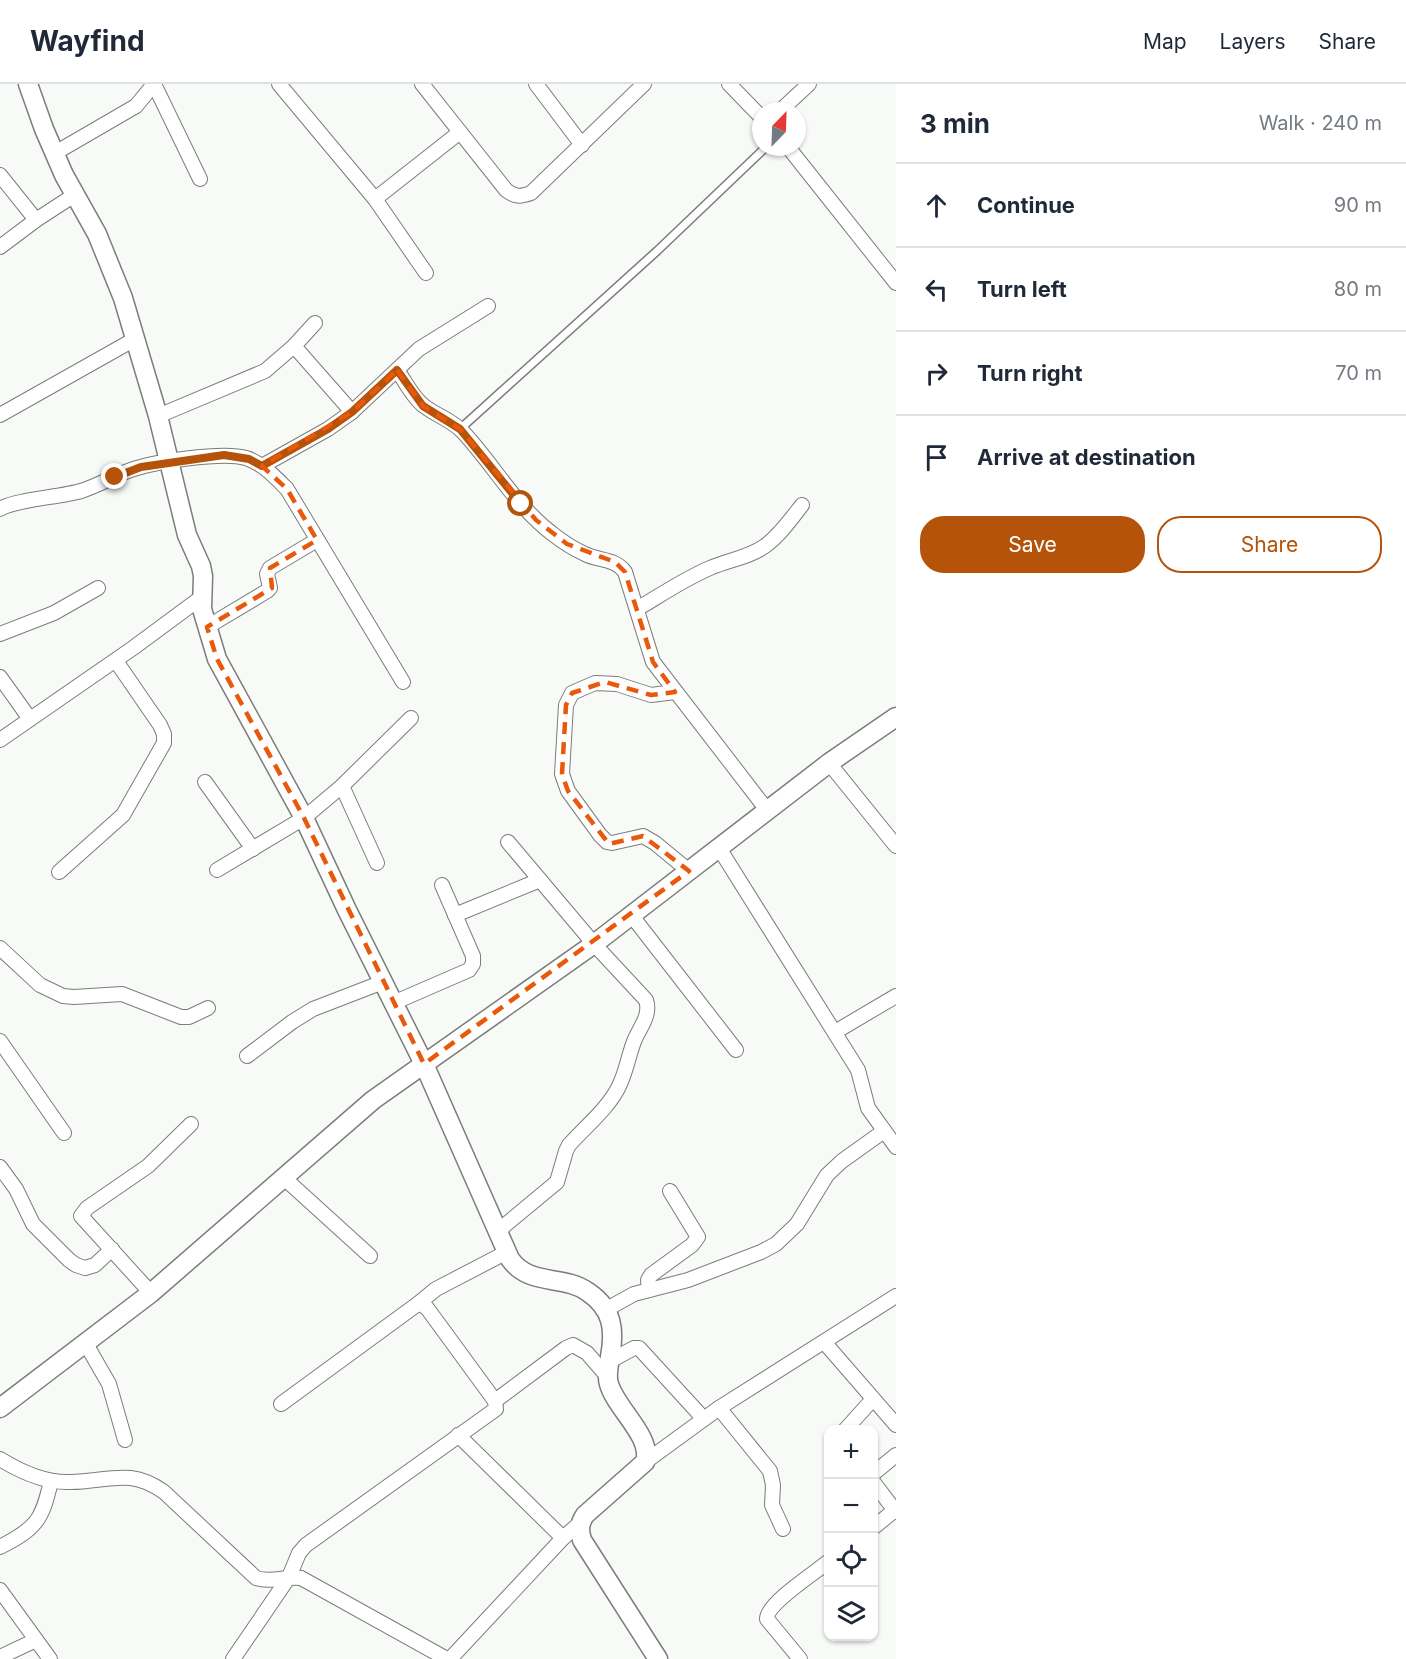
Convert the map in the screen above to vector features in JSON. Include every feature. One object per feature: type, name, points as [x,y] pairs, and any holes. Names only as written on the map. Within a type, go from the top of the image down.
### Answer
[{"type":"street","points":[[28,84],[55,153],[107,256],[123,298],[158,416],[187,535],[201,566],[204,618],[217,659],[304,818],[424,1065],[507,1252],[517,1268],[536,1277],[578,1286],[589,1292],[605,1310],[614,1338],[609,1368],[615,1398],[645,1444],[647,1450],[645,1462]]},
{"type":"street","points":[[55,153],[136,106],[154,84],[200,180]]},
{"type":"street","points":[[279,84],[375,199],[426,273]]},
{"type":"street","points":[[422,84],[506,190],[521,197],[531,193],[644,84]]},
{"type":"street","points":[[536,84],[582,145]]},
{"type":"street","points":[[729,84],[752,108]]},
{"type":"street","points":[[790,102],[809,84]]},
{"type":"street","points":[[375,199],[460,132]]},
{"type":"street","points":[[795,156],[896,283]]},
{"type":"street","points":[[0,176],[36,220]]},
{"type":"street","points":[[0,247],[76,194]]},
{"type":"street","points":[[262,466],[328,429],[352,412],[432,339],[488,306]]},
{"type":"street","points":[[158,416],[266,371],[294,346],[315,322]]},
{"type":"street","points":[[0,415],[135,339]]},
{"type":"street","points":[[294,346],[352,412]]},
{"type":"street","points":[[397,370],[423,406],[460,429],[505,486],[536,520],[567,544],[583,553],[615,562],[621,566],[625,572],[653,662],[767,810]]},
{"type":"street","points":[[0,509],[9,504],[82,491],[135,469],[169,462],[224,455],[249,459],[262,466],[287,489],[403,682]]},
{"type":"street","points":[[637,609],[698,574],[763,547],[775,537],[802,505]]},
{"type":"street","points":[[207,627],[267,591],[270,588],[267,574],[270,568],[317,540]]},
{"type":"street","points":[[0,634],[54,613],[98,588]]},
{"type":"street","points":[[0,740],[116,661],[202,597]]},
{"type":"street","points":[[59,872],[123,815],[164,742],[164,734],[160,725],[116,661]]},
{"type":"street","points":[[0,678],[30,718]]},
{"type":"street","points":[[675,692],[651,695],[605,682],[595,683],[572,693],[566,705],[562,774],[568,791],[607,842],[612,843],[643,836],[689,871]]},
{"type":"street","points":[[0,1408],[152,1293],[373,1100],[594,944],[829,763],[896,717]]},
{"type":"street","points":[[217,870],[304,818],[342,786],[411,718]]},
{"type":"street","points":[[829,763],[896,846]]},
{"type":"street","points":[[205,782],[253,849]]},
{"type":"street","points":[[342,786],[377,863]]},
{"type":"street","points":[[498,1231],[556,1182],[569,1145],[616,1091],[635,1039],[647,1015],[648,1007],[646,1000],[594,944],[508,842]]},
{"type":"street","points":[[719,848],[858,1070],[868,1108],[896,1147]]},
{"type":"street","points":[[455,915],[540,880]]},
{"type":"street","points":[[393,1003],[469,970],[474,964],[473,956],[442,885]]},
{"type":"street","points":[[632,916],[736,1050]]},
{"type":"street","points":[[0,948],[40,985],[63,996],[122,994],[181,1017],[189,1017],[208,1008]]},
{"type":"street","points":[[248,1056],[313,1009],[383,982]]},
{"type":"street","points":[[835,1032],[896,996]]},
{"type":"street","points":[[0,1041],[64,1133]]},
{"type":"street","points":[[152,1293],[81,1215],[82,1211],[148,1166],[191,1124]]},
{"type":"street","points":[[605,1310],[634,1294],[688,1280],[776,1244],[797,1224],[827,1174],[884,1131]]},
{"type":"street","points":[[0,1167],[16,1189],[33,1224],[69,1260],[86,1268],[95,1265],[112,1250]]},
{"type":"street","points":[[283,1177],[370,1256]]},
{"type":"street","points":[[649,1290],[648,1280],[651,1275],[692,1245],[698,1237],[670,1191]]},
{"type":"street","points":[[281,1404],[436,1289],[507,1252]]},
{"type":"street","points":[[0,1459],[30,1474],[51,1481],[69,1482],[123,1477],[150,1482],[164,1492],[256,1578],[271,1580],[301,1578],[448,1659],[580,1523],[585,1515],[645,1462],[719,1408],[896,1296]]},
{"type":"street","points":[[233,1659],[289,1577],[299,1553],[306,1545],[496,1408],[495,1401],[427,1308],[419,1303]]},
{"type":"street","points":[[824,1342],[896,1425]]},
{"type":"street","points":[[86,1344],[109,1384],[125,1440]]},
{"type":"street","points":[[495,1401],[573,1345],[609,1368]]},
{"type":"street","points":[[609,1368],[634,1348],[639,1348],[704,1419]]},
{"type":"street","points":[[850,1425],[873,1399]]},
{"type":"street","points":[[719,1408],[770,1471],[773,1485],[772,1505],[783,1529]]},
{"type":"street","points":[[459,1435],[563,1538]]},
{"type":"street","points":[[878,1469],[896,1455]]},
{"type":"street","points":[[0,1547],[26,1533],[37,1522],[45,1508],[51,1481]]},
{"type":"street","points":[[878,1489],[895,1511],[878,1523]]},
{"type":"street","points":[[580,1523],[579,1532],[582,1540],[658,1659]]},
{"type":"street","points":[[800,1659],[766,1614],[774,1604],[824,1565]]},
{"type":"street","points":[[0,1590],[50,1659]]},
{"type":"street","points":[[0,1657],[36,1640]]},
{"type":"lane","points":[[460,429],[657,251],[757,156]]},
{"type":"highlighted area","points":[[397,370],[423,406],[460,429],[536,520],[567,544],[615,562],[625,572],[653,662],[675,692],[651,695],[605,682],[572,693],[566,705],[562,774],[568,791],[609,844],[643,836],[689,871],[424,1064],[304,818],[217,659],[207,627],[272,588],[270,568],[317,540],[287,489],[262,466],[352,412]]},
{"type":"route","points":[[115,477],[141,467],[224,455],[249,459],[262,466],[328,429],[352,412],[397,370],[423,406],[460,429],[521,504]]}]
